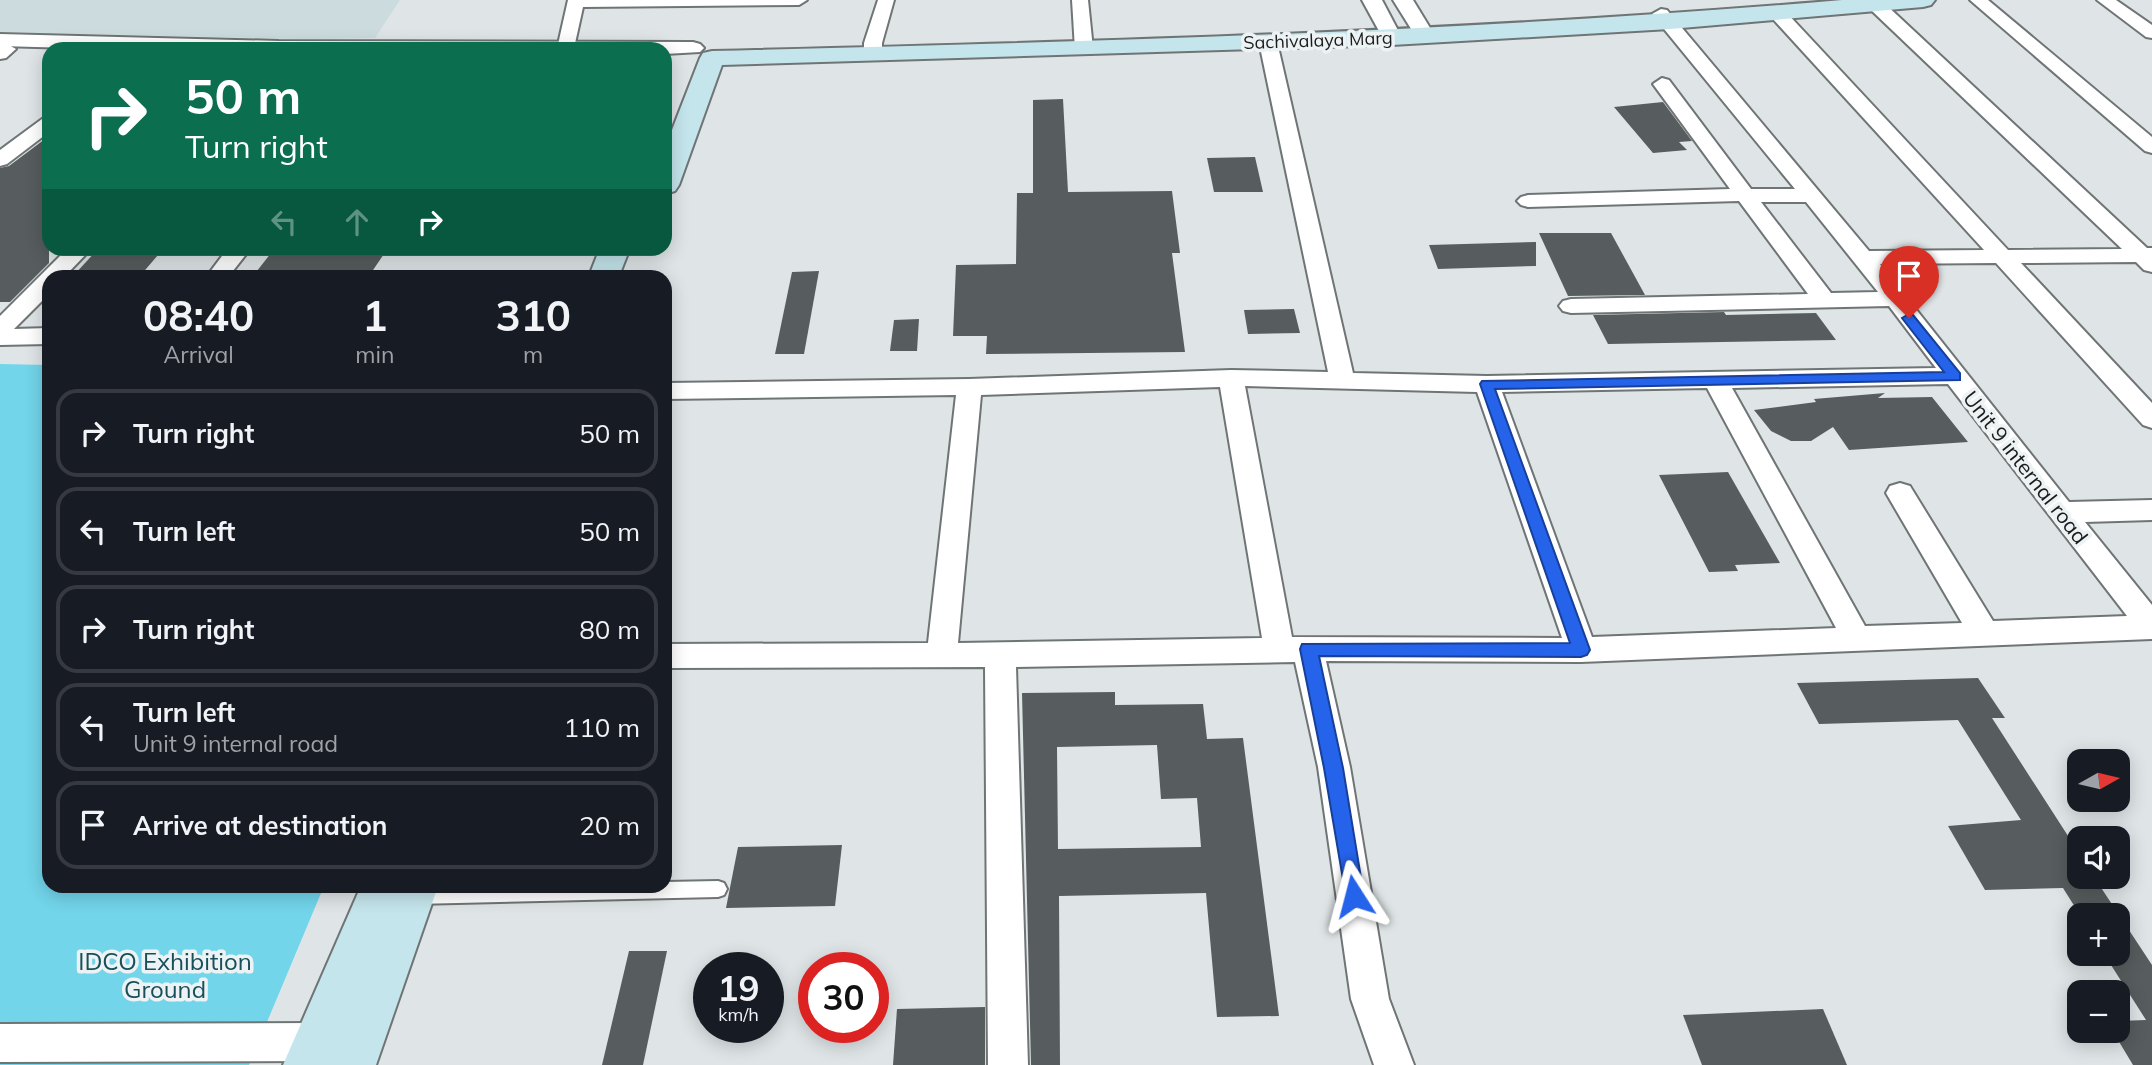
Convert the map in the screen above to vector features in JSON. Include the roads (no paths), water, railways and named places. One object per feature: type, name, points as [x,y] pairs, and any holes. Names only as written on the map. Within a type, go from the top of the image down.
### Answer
[{"type":"main road","name":"Sachivalaya Marg","points":[[1665,18],[1923,0]]},
{"type":"main road","name":"Sachivalaya Marg","points":[[695,54],[1268,42],[1422,31],[1778,14],[1866,3]]},
{"type":"main road","name":"Sachivalaya Marg","points":[[1083,45],[1389,33]]},
{"type":"main road","points":[[672,106],[695,54]]},
{"type":"main road","points":[[672,154],[695,54]]},
{"type":"main road","points":[[326,1057],[401,893]]},
{"type":"street","points":[[566,42],[576,1],[799,0]]},
{"type":"street","points":[[873,49],[886,0]]},
{"type":"street","points":[[1080,0],[1083,45]]},
{"type":"street","points":[[1371,0],[1389,33]]},
{"type":"street","points":[[1403,0],[1422,31]]},
{"type":"street","points":[[1978,0],[2152,147]]},
{"type":"street","points":[[2105,0],[2152,33]]},
{"type":"street","points":[[1866,3],[2149,259]]},
{"type":"street","points":[[1778,14],[2152,419]]},
{"type":"street","name":"Unit 9 internal road","points":[[1665,18],[1863,258],[2152,627]]},
{"type":"street","points":[[1268,42],[1342,380]]},
{"type":"street","name":"Sachivalaya Marg","points":[[2,48],[42,48]]},
{"type":"street","name":"Sachivalaya Marg","points":[[2,48],[42,50]]},
{"type":"street","name":"Sachivalaya Marg","points":[[672,53],[695,54]]},
{"type":"street","points":[[1662,84],[1824,300]]},
{"type":"street","points":[[0,160],[42,128]]},
{"type":"street","points":[[1528,201],[1745,195],[1812,196]]},
{"type":"street","points":[[59,270],[73,256]]},
{"type":"street","points":[[223,270],[234,256]]},
{"type":"street","points":[[1863,258],[2149,259]]},
{"type":"street","points":[[0,330],[42,288]]},
{"type":"street","points":[[1571,306],[1893,299]]},
{"type":"street","points":[[0,337],[42,336]]},
{"type":"street","points":[[672,391],[969,387],[1231,378],[1487,384],[1955,376]]},
{"type":"street","points":[[1231,378],[1294,650],[1334,768],[1370,999],[1394,1065]]},
{"type":"street","points":[[1716,382],[1857,639]]},
{"type":"street","points":[[1487,384],[1581,650]]},
{"type":"street","points":[[942,656],[969,387]]},
{"type":"street","points":[[1900,494],[1985,635]]},
{"type":"street","points":[[2060,512],[2152,510]]},
{"type":"street","points":[[672,656],[1581,650],[2152,627]]},
{"type":"street","points":[[1000,655],[1008,1065]]},
{"type":"street","points":[[0,1043],[326,1057]]},
{"type":"lane","points":[[672,889],[719,889]]},
{"type":"park label","name":"IDCO Exhibition Ground","points":[[165,975]]}]
